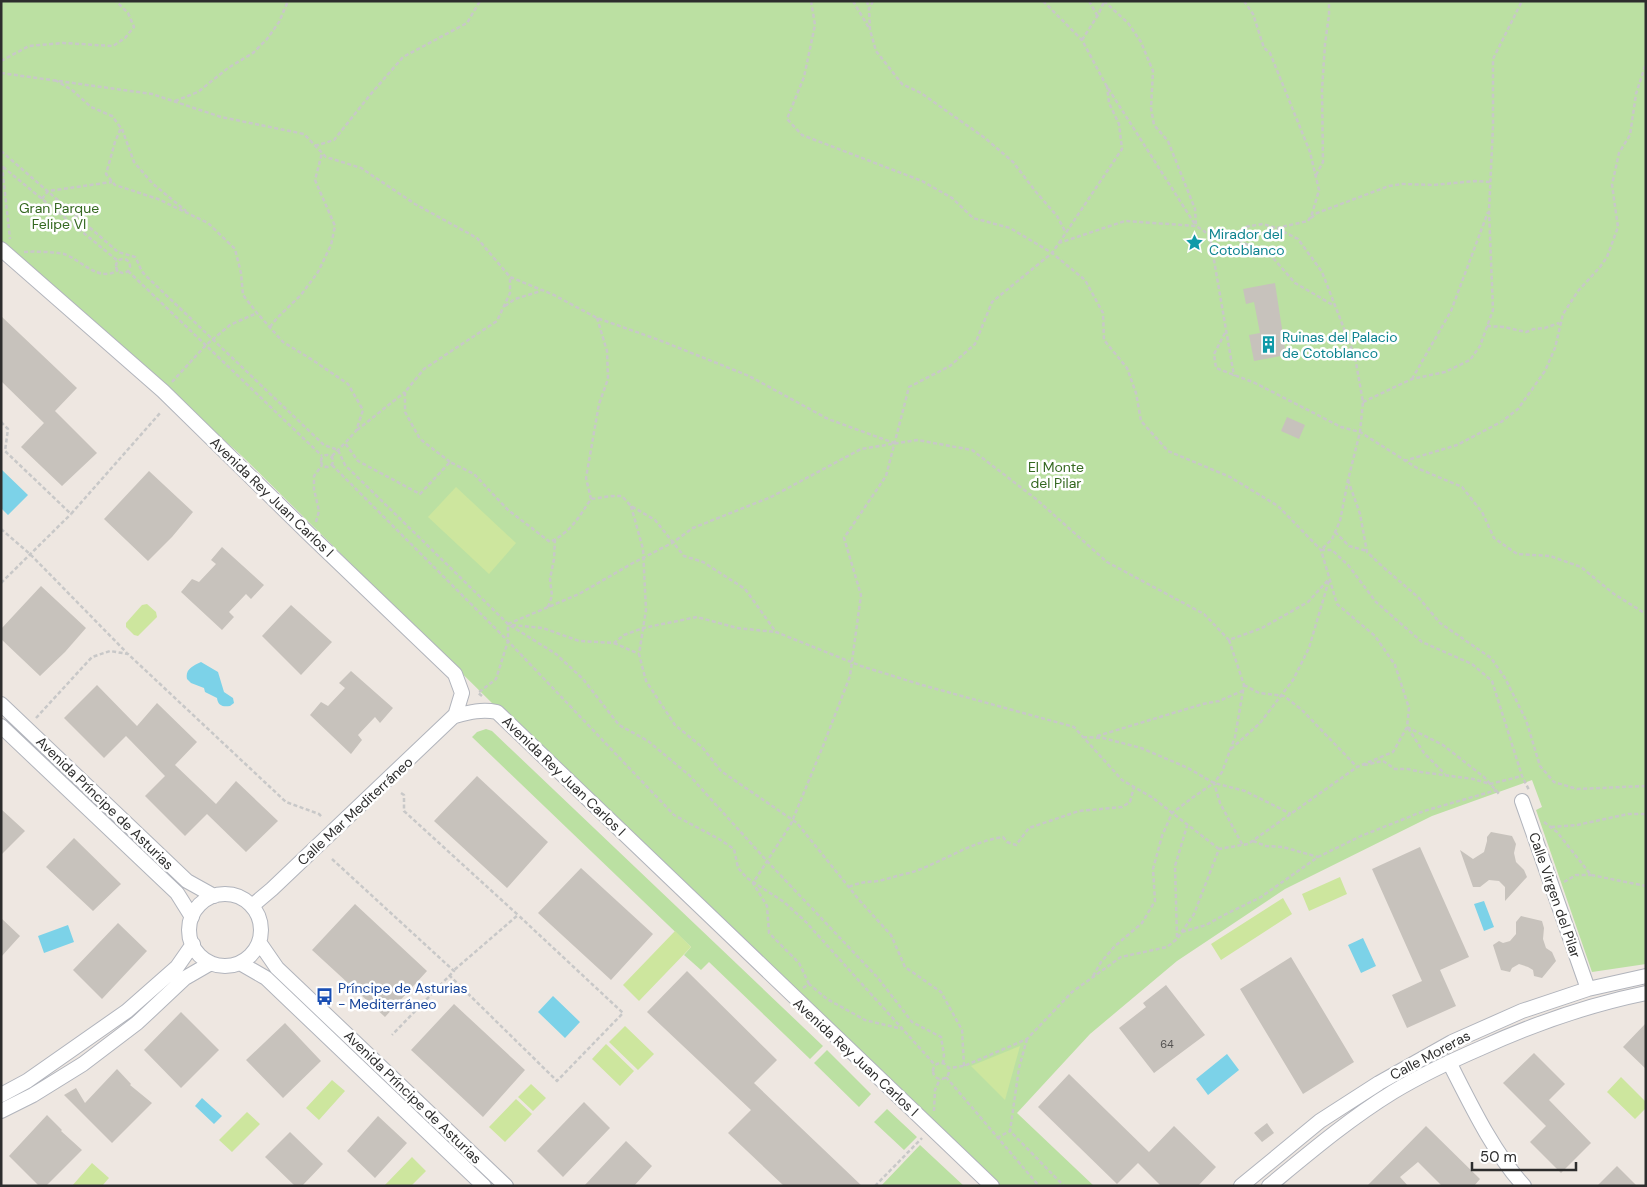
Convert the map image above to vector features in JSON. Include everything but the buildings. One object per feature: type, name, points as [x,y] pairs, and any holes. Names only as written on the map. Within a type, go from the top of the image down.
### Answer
[{"type":"street","name":"Avenida Rey Juan Carlos I","points":[[1,249],[163,391],[455,674],[462,693],[455,715]]},
{"type":"street","name":"Avenida Príncipe de Asturias","points":[[1,704],[187,881],[214,896]]},
{"type":"street","name":"Avenida Rey Juan Carlos I","points":[[455,715],[476,710],[497,712],[992,1186]]},
{"type":"street","name":"Calle Mar Mediterráneo","points":[[252,906],[455,715]]},
{"type":"street","name":"Avenida Príncipe de Asturias","points":[[1,726],[178,893],[192,917]]},
{"type":"street","name":"Calle Virgen del Pilar","points":[[1526,797],[1588,988]]},
{"type":"street","points":[[224,894],[244,899],[252,906],[257,914],[261,932],[259,942],[252,955],[240,963],[225,966],[211,963],[197,952],[190,936],[190,926],[197,908],[204,901],[224,894]]},
{"type":"street","name":"Avenida Príncipe de Asturias","points":[[259,942],[276,968],[506,1186]]},
{"type":"street","points":[[1,1094],[27,1081],[127,1011],[176,967],[193,944]]},
{"type":"street","points":[[1,1111],[33,1096],[83,1064],[137,1023],[185,978],[211,963]]},
{"type":"street","name":"Avenida Príncipe de Asturias","points":[[240,963],[266,978],[484,1186]]},
{"type":"street","name":"Calle Moreras","points":[[1241,1186],[1320,1121],[1419,1059],[1522,1011],[1588,988],[1646,976]]},
{"type":"street","name":"Calle Moreras","points":[[1269,1186],[1333,1134],[1393,1092],[1449,1062],[1537,1024],[1609,1000],[1646,993]]},
{"type":"street","points":[[1449,1062],[1492,1142],[1524,1186]]},
{"type":"path","points":[[1,61],[29,46],[63,43],[113,46],[125,38],[134,27],[128,13],[116,1]]},
{"type":"path","points":[[175,101],[198,92],[228,68],[253,52],[267,39],[279,22],[288,1]]},
{"type":"path","points":[[315,146],[334,140],[403,57],[467,23],[480,1]]},
{"type":"path","points":[[593,1],[632,1]]},
{"type":"path","points":[[614,643],[624,635],[643,628],[697,617],[737,628],[776,632],[852,662],[922,685],[1074,727],[1122,780],[1154,798],[1187,826],[1220,849],[1248,844],[1357,767],[1393,752],[1407,727],[1409,708],[1395,666],[1375,636],[1337,604],[1321,550],[1278,506],[1230,477],[1168,451],[1141,421],[1136,393],[1127,368],[1104,340],[1103,313],[1085,280],[1052,253],[1010,228],[973,218],[952,198],[922,181],[802,136],[788,119],[804,77],[815,25],[810,1]]},
{"type":"path","points":[[853,1],[870,30]]},
{"type":"path","points":[[867,1],[870,30],[876,51],[902,84],[921,93],[985,138],[1013,162],[1057,216],[1066,233]]},
{"type":"path","points":[[869,9],[873,1]]},
{"type":"path","points":[[1043,1],[1082,40],[1106,85],[1196,226],[1204,231],[1210,239],[1234,376]]},
{"type":"path","points":[[1088,1],[1098,15]]},
{"type":"path","points":[[1244,1],[1253,14],[1264,48],[1270,53],[1310,152],[1318,190],[1312,214],[1308,221]]},
{"type":"path","points":[[1316,176],[1323,162],[1322,90],[1325,44],[1330,15],[1329,1]]},
{"type":"path","points":[[1362,402],[1412,379],[1445,372],[1470,360],[1480,346],[1493,310],[1488,211],[1493,126],[1494,59],[1522,1]]},
{"type":"path","points":[[1082,40],[1104,2],[1128,23],[1141,42],[1152,71],[1151,108],[1154,125],[1168,141],[1195,209],[1196,226]]},
{"type":"path","points":[[1404,461],[1457,445],[1502,422],[1518,409],[1544,371],[1555,348],[1563,314],[1578,291],[1607,257],[1618,227],[1612,185],[1619,153],[1630,135],[1636,94],[1646,63]]},
{"type":"path","points":[[1,73],[152,94],[221,117],[304,134],[326,157],[361,168],[416,204],[477,238],[510,277],[542,290],[597,318],[659,340],[749,376],[828,420],[894,443]]},
{"type":"path","points":[[55,80],[72,90],[91,107],[112,116],[121,128],[134,162],[152,183],[190,215]]},
{"type":"path","points":[[753,883],[792,820],[850,676],[861,595],[844,538],[886,476],[909,388],[950,366],[975,344],[992,302],[1052,253],[1122,149],[1119,124],[1109,103],[1106,85]]},
{"type":"path","points":[[121,128],[106,174],[112,182],[115,185],[158,199],[208,223],[235,250],[241,273],[243,295],[257,312],[283,342],[348,384],[363,410],[356,431]]},
{"type":"path","points":[[1,151],[118,252],[135,257]]},
{"type":"path","points":[[270,327],[301,295],[318,272],[331,245],[335,226],[315,180],[322,153]]},
{"type":"path","points":[[2,166],[118,261]]},
{"type":"path","points":[[2,166],[12,259],[26,252],[64,254],[102,275],[118,270]]},
{"type":"path","points":[[1276,228],[1308,221],[1317,213],[1389,186],[1402,184],[1434,185],[1474,181],[1490,182]]},
{"type":"path","points":[[42,199],[48,191],[112,182]]},
{"type":"path","points":[[1412,379],[1450,311],[1488,211]]},
{"type":"path","points":[[1059,243],[1125,221],[1196,226]]},
{"type":"path","points":[[1210,239],[1233,236],[1245,227],[1263,224],[1298,238],[1322,272],[1355,357],[1362,402],[1360,432],[1340,520],[1332,540],[1321,550]]},
{"type":"path","points":[[1233,236],[1273,258],[1295,283],[1334,306]]},
{"type":"path","points":[[128,262],[135,257]]},
{"type":"path","points":[[135,257],[144,274],[324,445],[338,450],[345,465],[508,624],[556,654],[583,679],[619,725],[648,742],[689,775],[767,861],[878,978],[912,1022],[941,1037],[944,1055],[943,1063]]},
{"type":"path","points":[[118,261],[122,259],[128,261],[130,266],[128,271]]},
{"type":"path","points":[[118,261],[116,266],[118,270],[123,273],[128,271]]},
{"type":"path","points":[[128,271],[322,456]]},
{"type":"path","points":[[332,456],[356,431],[405,392],[424,369],[496,321],[510,293],[510,277]]},
{"type":"path","points":[[503,308],[515,299],[542,290]]},
{"type":"path","points":[[163,391],[213,339],[230,325],[257,312]]},
{"type":"path","points":[[592,499],[586,478],[599,404],[608,379],[607,351],[597,318]]},
{"type":"path","points":[[1487,326],[1504,327],[1526,332],[1545,328],[1560,322]]},
{"type":"path","points":[[1225,332],[1214,354],[1216,368],[1256,383],[1341,426],[1360,432],[1404,461],[1462,488],[1482,512],[1494,538],[1517,554],[1550,556],[1581,567],[1614,594],[1646,614]]},
{"type":"path","points":[[405,392],[405,412],[420,439],[450,462],[474,474],[508,510],[550,542],[563,535],[572,526],[592,499],[622,496],[631,506],[655,520],[684,556],[703,562],[745,588],[776,632]]},
{"type":"path","points":[[1,583],[71,514],[162,412]]},
{"type":"path","points":[[1,422],[8,429],[5,451],[71,514]]},
{"type":"path","points":[[508,624],[579,594],[672,543],[693,528],[771,497],[860,449],[917,440],[972,450],[1036,499],[1107,562],[1204,614],[1229,640],[1244,685],[1235,737],[1222,772],[1214,783],[1172,813],[1162,836],[1154,869],[1155,901],[1142,923],[1115,946],[1101,962],[1091,978]]},
{"type":"path","points":[[345,443],[358,461],[420,494],[450,462]]},
{"type":"path","points":[[322,456],[327,454],[332,456]]},
{"type":"path","points":[[322,456],[320,461],[322,466]]},
{"type":"path","points":[[322,466],[327,468],[332,465],[334,460],[332,456]]},
{"type":"path","points":[[332,465],[508,641],[674,815],[734,848],[738,868],[753,883],[784,902],[806,922],[936,1065]]},
{"type":"path","points":[[310,535],[319,511],[314,489],[314,476],[322,466]]},
{"type":"path","points":[[1348,480],[1360,514],[1367,552]]},
{"type":"path","points":[[631,506],[644,557],[646,610],[639,654],[646,681],[675,725],[702,747],[721,771],[797,823],[891,935],[905,966],[941,992],[962,1030],[964,1066]]},
{"type":"path","points":[[1,528],[30,554],[128,654],[286,802],[319,814],[322,818]]},
{"type":"path","points":[[1335,532],[1349,546],[1367,552],[1419,598],[1440,623],[1491,658],[1505,678],[1526,720],[1540,766],[1554,782],[1577,790],[1646,786]]},
{"type":"path","points":[[548,607],[552,596],[550,578],[554,560],[555,539]]},
{"type":"path","points":[[1321,550],[1332,550],[1348,565],[1376,602],[1422,642],[1472,664],[1492,681],[1522,776],[1526,797]]},
{"type":"path","points":[[1229,640],[1262,628],[1308,602],[1329,579]]},
{"type":"path","points":[[1231,749],[1260,723],[1293,680],[1309,648],[1329,579]]},
{"type":"path","points":[[481,696],[478,693],[496,679],[508,641],[508,624]]},
{"type":"path","points":[[508,624],[519,627],[543,628],[579,641],[614,643],[639,654]]},
{"type":"path","points":[[38,716],[92,657],[110,651],[128,654]]},
{"type":"path","points":[[1244,685],[1259,692],[1281,696],[1302,710],[1357,767]]},
{"type":"path","points":[[1093,737],[1203,704],[1219,701],[1242,691]]},
{"type":"path","points":[[1407,727],[1424,753],[1446,775]]},
{"type":"path","points":[[1407,727],[1443,745],[1484,777],[1500,795]]},
{"type":"path","points":[[1083,737],[1103,738],[1141,748],[1188,768],[1214,783],[1245,791],[1291,814]]},
{"type":"path","points":[[1357,767],[1383,761],[1395,769],[1408,768],[1421,772],[1473,779],[1490,784],[1522,776]]},
{"type":"path","points":[[1214,783],[1220,802],[1242,845]]},
{"type":"path","points":[[849,887],[857,883],[880,880],[910,872],[966,848],[997,838],[1003,837],[1007,842],[1016,845],[1029,828],[1079,811],[1122,807],[1130,802],[1134,786]]},
{"type":"path","points":[[1181,933],[1206,925],[1261,897],[1318,857],[1407,817],[1455,801],[1497,790]]},
{"type":"path","points":[[401,793],[404,795],[404,811],[518,915],[622,1014],[557,1081],[449,975]]},
{"type":"path","points":[[1551,827],[1577,825],[1628,814],[1646,814]]},
{"type":"path","points":[[1541,819],[1551,827],[1591,875]]},
{"type":"path","points":[[1177,939],[1175,866],[1187,826]]},
{"type":"path","points":[[1253,840],[1266,846],[1282,847],[1318,857]]},
{"type":"path","points":[[948,1068],[964,1066],[1028,1039],[1072,992],[1121,957],[1167,947],[1177,939],[1194,914],[1220,849]]},
{"type":"path","points":[[332,859],[453,971]]},
{"type":"path","points":[[1560,884],[1576,876],[1591,875],[1646,886]]},
{"type":"path","points":[[753,883],[767,906],[769,933],[799,963],[809,984],[826,999],[865,1020],[903,1030]]},
{"type":"path","points":[[392,1035],[453,971],[518,915]]},
{"type":"path","points":[[798,991],[809,984]]},
{"type":"path","points":[[1010,1131],[1018,1068],[1028,1039]]},
{"type":"path","points":[[936,1065],[943,1063]]},
{"type":"path","points":[[943,1063],[948,1068],[946,1077]]},
{"type":"path","points":[[936,1065],[933,1072],[940,1079]]},
{"type":"path","points":[[935,1114],[933,1108],[935,1090],[940,1079],[946,1077]]},
{"type":"path","points":[[946,1077],[1039,1186]]},
{"type":"path","points":[[998,1138],[1010,1131]]},
{"type":"path","points":[[1010,1131],[1064,1186]]},
{"type":"path","points":[[875,1186],[922,1138]]},
{"type":"green space","name":"El Monte del Pilar","points":[[1,1],[1646,1],[1646,964],[1592,972],[1536,810],[1542,807],[1532,780],[1432,816],[1285,889],[1177,961],[1090,1034],[1017,1113],[1094,1186],[1000,1186],[494,705],[243,457],[1,241]]},
{"type":"green space","points":[[456,487],[516,543],[489,574],[428,517]]},
{"type":"green space","points":[[147,604],[156,612],[157,617],[138,636],[134,635],[126,627],[126,623],[142,605]]},
{"type":"green space","points":[[486,729],[492,731],[823,1046],[810,1059],[709,962],[701,970],[684,955],[691,947],[472,737],[477,732]]},
{"type":"green space","points":[[1340,877],[1347,894],[1309,911],[1302,894]]},
{"type":"green space","points":[[1283,898],[1292,914],[1221,960],[1211,944]]},
{"type":"green space","points":[[675,931],[691,947],[639,1001],[623,985]]},
{"type":"green space","points":[[625,1026],[654,1054],[638,1070],[609,1042]]},
{"type":"green space","points":[[606,1044],[634,1071],[620,1086],[592,1059]]},
{"type":"green space","points":[[1020,1046],[1005,1100],[971,1066]]},
{"type":"green space","points":[[827,1050],[871,1094],[859,1107],[814,1063]]},
{"type":"green space","points":[[1621,1077],[1646,1102],[1646,1108],[1635,1119],[1607,1092]]},
{"type":"green space","points":[[332,1080],[345,1091],[319,1120],[306,1108]]},
{"type":"green space","points":[[531,1084],[546,1098],[533,1111],[518,1097]]},
{"type":"green space","points":[[516,1099],[532,1114],[505,1142],[489,1127]]},
{"type":"green space","points":[[887,1109],[917,1137],[904,1150],[874,1122]]},
{"type":"green space","points":[[247,1112],[260,1124],[232,1152],[219,1140]]},
{"type":"green space","points":[[920,1145],[964,1186],[881,1186]]},
{"type":"green space","points":[[412,1157],[426,1171],[411,1186],[384,1186]]},
{"type":"green space","points":[[92,1163],[109,1178],[102,1186],[72,1186]]},
{"type":"water","points":[[1,469],[28,495],[8,515],[1,508]]},
{"type":"water","points":[[201,662],[218,672],[224,692],[233,698],[234,703],[230,706],[221,705],[218,703],[217,698],[205,692],[204,688],[191,683],[187,679],[188,670]]},
{"type":"water","points":[[1484,901],[1494,927],[1484,931],[1474,904]]},
{"type":"water","points":[[68,925],[74,942],[44,953],[38,936]]},
{"type":"water","points":[[1363,938],[1376,966],[1361,973],[1348,945]]},
{"type":"water","points":[[553,996],[580,1022],[565,1038],[538,1012]]},
{"type":"water","points":[[1227,1054],[1239,1070],[1208,1095],[1196,1079]]},
{"type":"water","points":[[202,1098],[222,1116],[214,1124],[195,1106]]},
{"type":"place","name":"Mirador del Cotoblanco","points":[[1195,242]]},
{"type":"place","name":"Ruinas del Palacio de Cotoblanco","points":[[1268,345]]},
{"type":"place","name":"Príncipe de Asturias - Mediterráneo","points":[[324,996]]},
{"type":"park label","name":"Gran Parque Felipe VI","points":[[59,216]]}]
